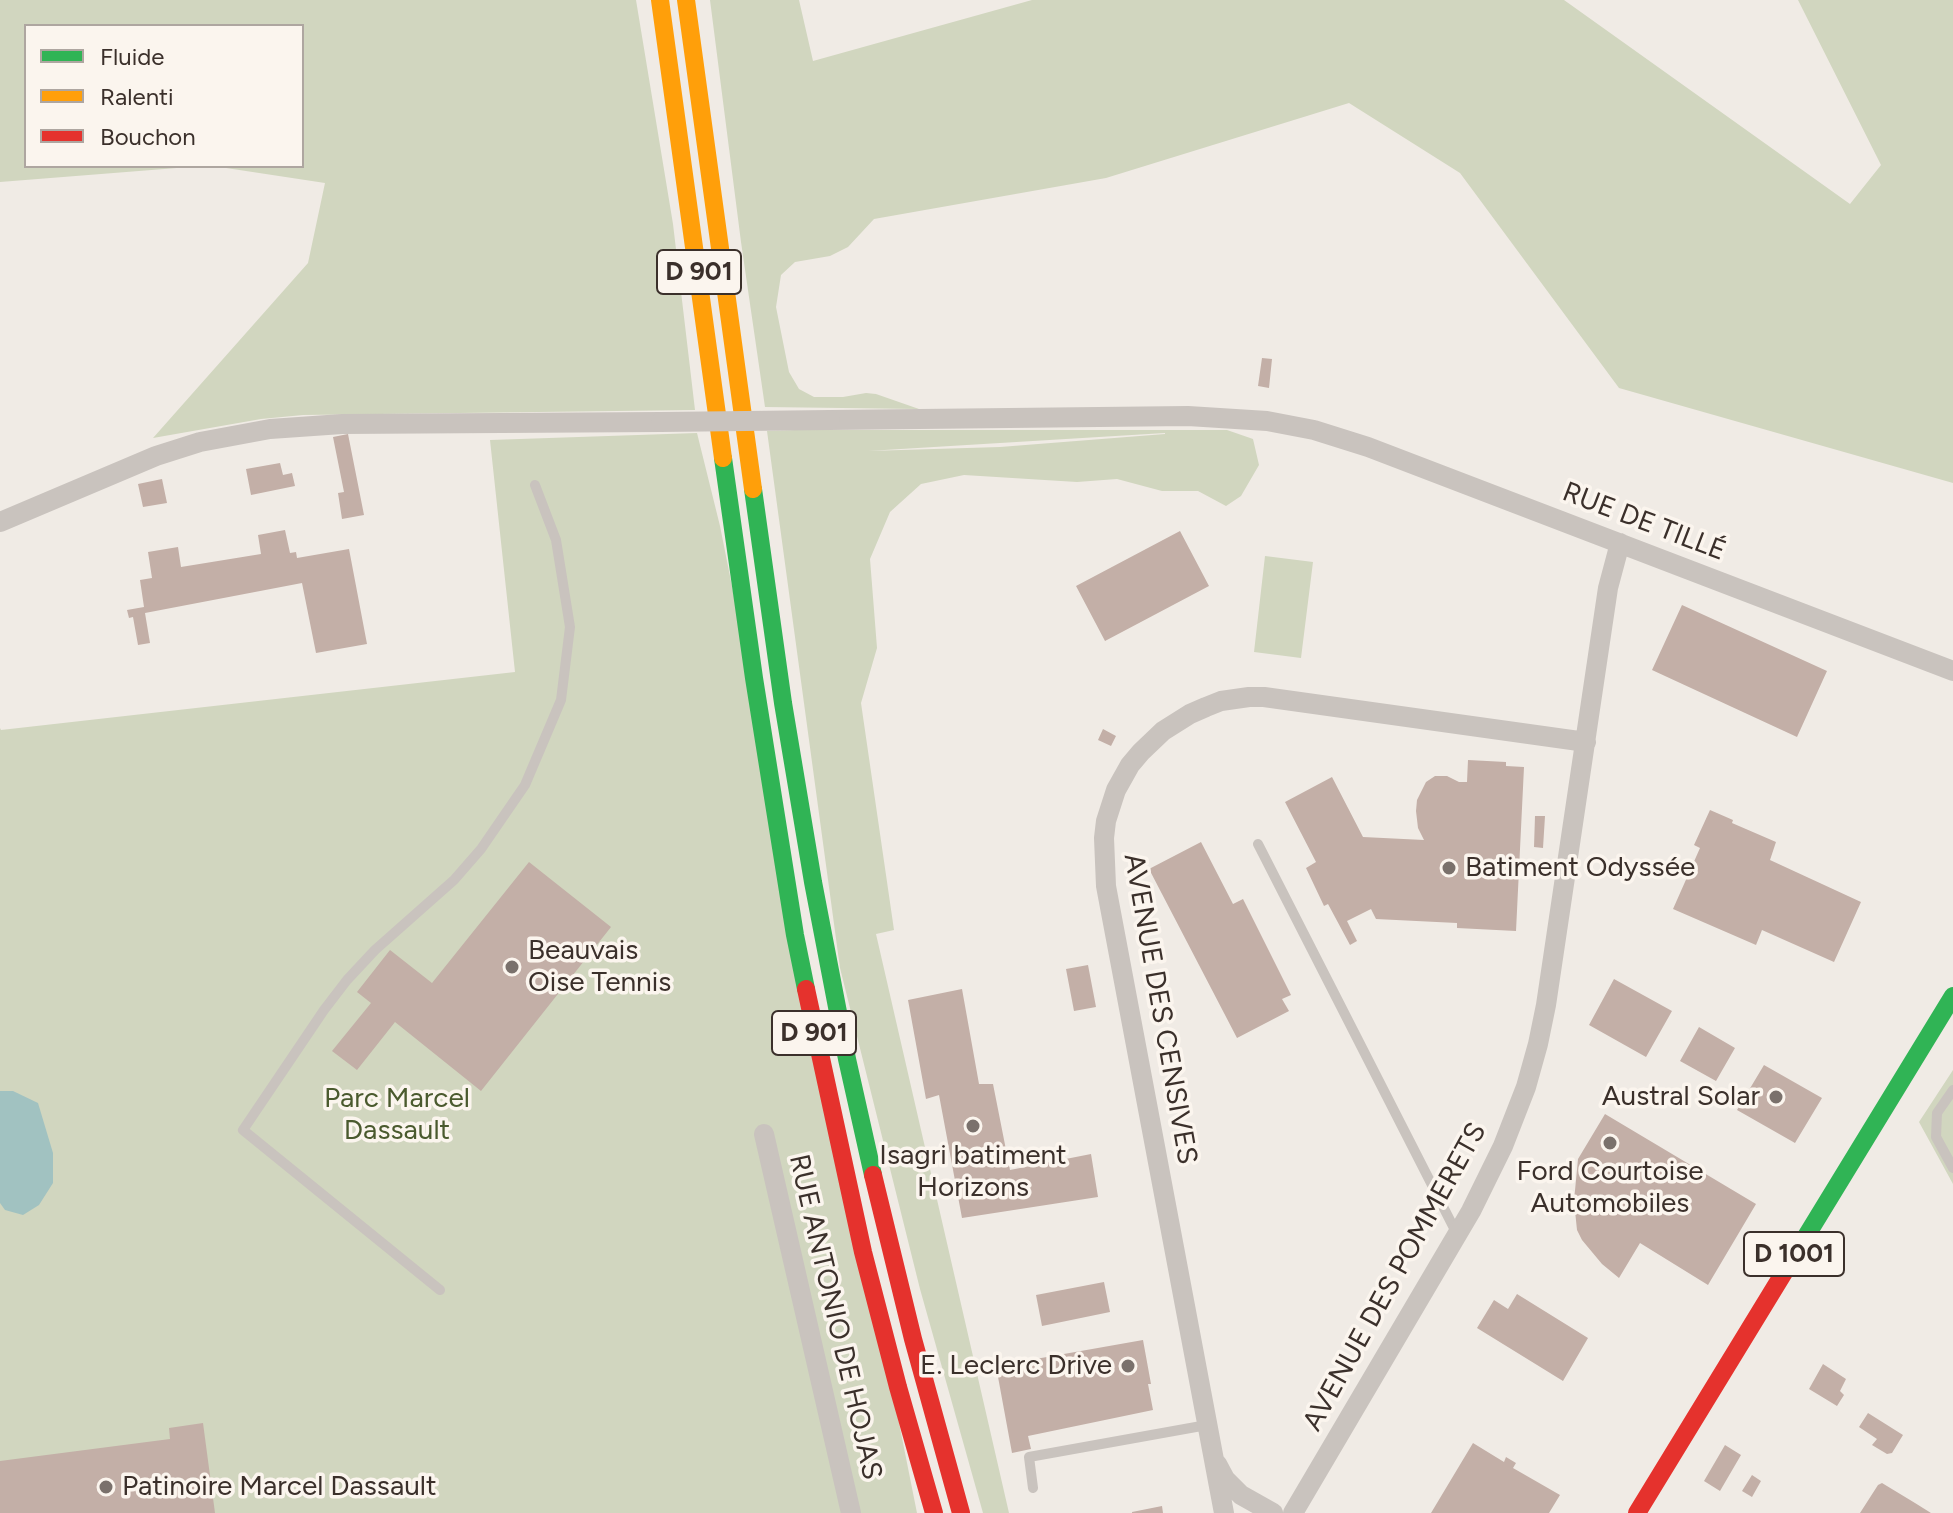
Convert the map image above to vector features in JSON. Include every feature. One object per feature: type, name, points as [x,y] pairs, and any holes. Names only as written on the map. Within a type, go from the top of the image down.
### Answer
[{"type":"main road","name":"D 901","points":[[660,0],[754,678],[795,935],[863,1252],[934,1513]]},
{"type":"main road","name":"D 901","points":[[686,0],[783,703],[806,845],[878,1200],[961,1513]]},
{"type":"main road","name":"D 1001","points":[[1637,1513],[1953,996]]},
{"type":"main road","name":"D 1001","points":[[1650,1513],[1953,1017]]},
{"type":"main road","points":[[913,1339],[945,1415],[977,1513]]},
{"type":"street","name":"RUE DE TILLÉ","points":[[0,522],[156,456],[190,445],[270,429],[342,424],[1188,416],[1267,421],[1314,430],[1368,447],[1953,671]]},
{"type":"street","name":"AVENUE DES POMMERETS","points":[[1293,1513],[1458,1234],[1511,1126],[1538,1044],[1546,1005],[1608,588],[1620,543]]},
{"type":"street","name":"AVENUE DES CENSIVES","points":[[1224,1513],[1106,886],[1106,821],[1122,779],[1141,752],[1178,720],[1221,701],[1249,697],[1586,742]]},
{"type":"street","name":"RUE ANTONIO DE HOJAS","points":[[764,1134],[851,1513]]},
{"type":"street","name":"AVENUE DES CENSIVES","points":[[1213,1457],[1241,1495],[1273,1513]]},
{"type":"lane","points":[[440,1290],[243,1130],[347,980],[375,950],[454,880],[481,849],[525,785],[561,700],[570,627],[556,540],[535,485]]},
{"type":"lane","points":[[1258,844],[1458,1234]]},
{"type":"lane","points":[[1953,1090],[1937,1113],[1936,1137],[1953,1168]]},
{"type":"lane","points":[[1033,1488],[1029,1457],[1207,1425]]},
{"type":"green space","points":[[0,0],[636,0],[673,224],[695,410],[303,415],[261,419],[153,438],[308,263],[325,183],[226,168],[304,168],[304,24],[24,24],[24,168],[177,168],[0,182]]},
{"type":"green space","points":[[710,0],[799,0],[813,61],[1032,0],[1564,0],[1850,204],[1881,165],[1798,0],[1953,0],[1953,483],[1619,388],[1460,173],[1349,103],[1106,178],[874,219],[848,247],[830,256],[795,262],[781,275],[776,307],[789,372],[799,389],[814,397],[876,394],[919,409],[765,407]]},
{"type":"green space","points":[[1227,430],[1253,439],[1259,465],[1241,496],[1226,506],[1198,491],[1162,491],[1117,479],[1077,482],[964,475],[921,484],[890,512],[870,559],[877,648],[861,703],[894,930],[876,934],[1009,1513],[983,1513],[920,1289],[840,968],[767,431]],"holes":[[[1165,433],[1165,434],[1000,447],[868,451]]]},
{"type":"green space","name":"Parc Marcel Dassault","points":[[697,433],[720,526],[917,1513],[0,1513],[0,728],[515,672],[490,440]]},
{"type":"green space","points":[[1265,556],[1313,562],[1301,658],[1254,652]]},
{"type":"green space","points":[[1953,1070],[1953,1184],[1919,1122]]},
{"type":"water","points":[[0,1091],[13,1091],[38,1103],[53,1153],[53,1183],[39,1205],[23,1215],[5,1210],[0,1203]]},
{"type":"building","points":[[1262,358],[1272,359],[1269,388],[1258,386]]},
{"type":"building","points":[[348,434],[364,515],[342,519],[338,493],[344,492],[333,437]]},
{"type":"building","points":[[280,463],[283,475],[292,473],[295,486],[251,495],[246,469]]},
{"type":"building","points":[[162,479],[167,503],[143,507],[138,484]]},
{"type":"building","points":[[285,530],[290,553],[296,552],[297,558],[349,549],[367,644],[316,653],[302,583],[145,613],[150,643],[138,645],[133,617],[129,618],[127,610],[144,607],[140,580],[152,578],[148,552],[178,547],[181,567],[261,554],[258,535]]},
{"type":"building","points":[[1180,531],[1209,586],[1105,641],[1076,586]]},
{"type":"building","points":[[1682,605],[1827,671],[1797,737],[1652,670]]},
{"type":"building","points":[[1103,729],[1116,736],[1111,746],[1098,740]]},
{"type":"building","name":"Batiment Odyssée","points":[[1468,760],[1506,762],[1506,766],[1524,767],[1516,931],[1457,928],[1457,923],[1376,919],[1371,909],[1347,921],[1357,941],[1350,945],[1328,904],[1324,906],[1306,868],[1316,862],[1285,802],[1332,777],[1363,837],[1424,840],[1418,828],[1416,811],[1417,800],[1426,782],[1435,776],[1447,776],[1467,782]]},
{"type":"building","points":[[1710,810],[1776,842],[1770,860],[1861,902],[1834,962],[1762,930],[1756,945],[1673,909],[1700,848],[1694,845]]},
{"type":"building","points":[[1535,816],[1545,816],[1543,848],[1534,847]]},
{"type":"building","points":[[1201,842],[1233,904],[1243,899],[1291,995],[1282,999],[1289,1011],[1237,1038],[1149,869]]},
{"type":"building","name":"Beauvais Oise Tennis","points":[[529,862],[611,927],[481,1091],[395,1022],[357,1070],[332,1051],[371,1003],[357,992],[390,950],[432,983]]},
{"type":"building","points":[[1088,965],[1096,1007],[1074,1011],[1066,969]]},
{"type":"building","points":[[1614,979],[1672,1011],[1646,1057],[1589,1025]]},
{"type":"building","name":"Isagri batiment Horizons","points":[[962,989],[979,1084],[993,1084],[1010,1170],[1091,1154],[1098,1197],[962,1218],[939,1095],[926,1099],[908,1000]]},
{"type":"building","points":[[1699,1027],[1735,1048],[1716,1081],[1680,1061]]},
{"type":"building","points":[[1764,1065],[1822,1098],[1795,1143],[1737,1110]]},
{"type":"building","points":[[1605,1114],[1756,1204],[1708,1285],[1640,1243],[1619,1278],[1602,1264],[1582,1240],[1577,1230],[1574,1201],[1578,1159]]},
{"type":"building","points":[[1104,1282],[1110,1312],[1042,1326],[1036,1295]]},
{"type":"building","points":[[1517,1294],[1588,1338],[1563,1381],[1477,1328],[1494,1300],[1508,1309]]},
{"type":"building","points":[[1143,1340],[1153,1410],[1028,1436],[1031,1449],[1012,1453],[996,1366]]},
{"type":"building","points":[[1823,1364],[1846,1379],[1840,1391],[1844,1395],[1837,1406],[1809,1389]]},
{"type":"building","points":[[1868,1413],[1903,1435],[1892,1453],[1887,1454],[1872,1445],[1877,1439],[1859,1427]]},
{"type":"building","name":"Patinoire Marcel Dassault","points":[[203,1423],[215,1513],[0,1513],[0,1461],[170,1439],[169,1428]]},
{"type":"building","points":[[1473,1443],[1504,1462],[1506,1457],[1516,1463],[1513,1468],[1560,1495],[1549,1513],[1431,1513]]},
{"type":"building","points":[[1725,1445],[1741,1455],[1720,1491],[1704,1481]]},
{"type":"building","points":[[1752,1475],[1761,1481],[1752,1497],[1742,1491]]},
{"type":"building","points":[[1882,1483],[1931,1513],[1860,1513]]},
{"type":"building","points":[[1162,1506],[1163,1513],[1132,1513],[1132,1512]]},
{"type":"traffic: fast","points":[[723,458],[754,678],[806,989]]},
{"type":"traffic: fast","points":[[753,489],[783,703],[813,882],[873,1175]]},
{"type":"traffic: fast","points":[[1802,1243],[1953,996]]},
{"type":"traffic: slow","points":[[660,0],[723,458]]},
{"type":"traffic: slow","points":[[686,0],[753,489]]},
{"type":"traffic: jam","points":[[806,989],[863,1252],[934,1513]]},
{"type":"traffic: jam","points":[[873,1175],[913,1339],[961,1513]]},
{"type":"traffic: jam","points":[[1637,1513],[1802,1243]]},
{"type":"place","name":"Batiment Odyssée","points":[[1449,868]]},
{"type":"place","name":"Beauvais Oise Tennis","points":[[512,967]]},
{"type":"place","name":"Austral Solar","points":[[1776,1097]]},
{"type":"place","name":"Isagri batiment Horizons","points":[[973,1126]]},
{"type":"place","name":"Ford Courtoise Automobiles","points":[[1610,1143]]},
{"type":"place","name":"E. Leclerc Drive","points":[[1128,1366]]},
{"type":"place","name":"Patinoire Marcel Dassault","points":[[106,1487]]}]
